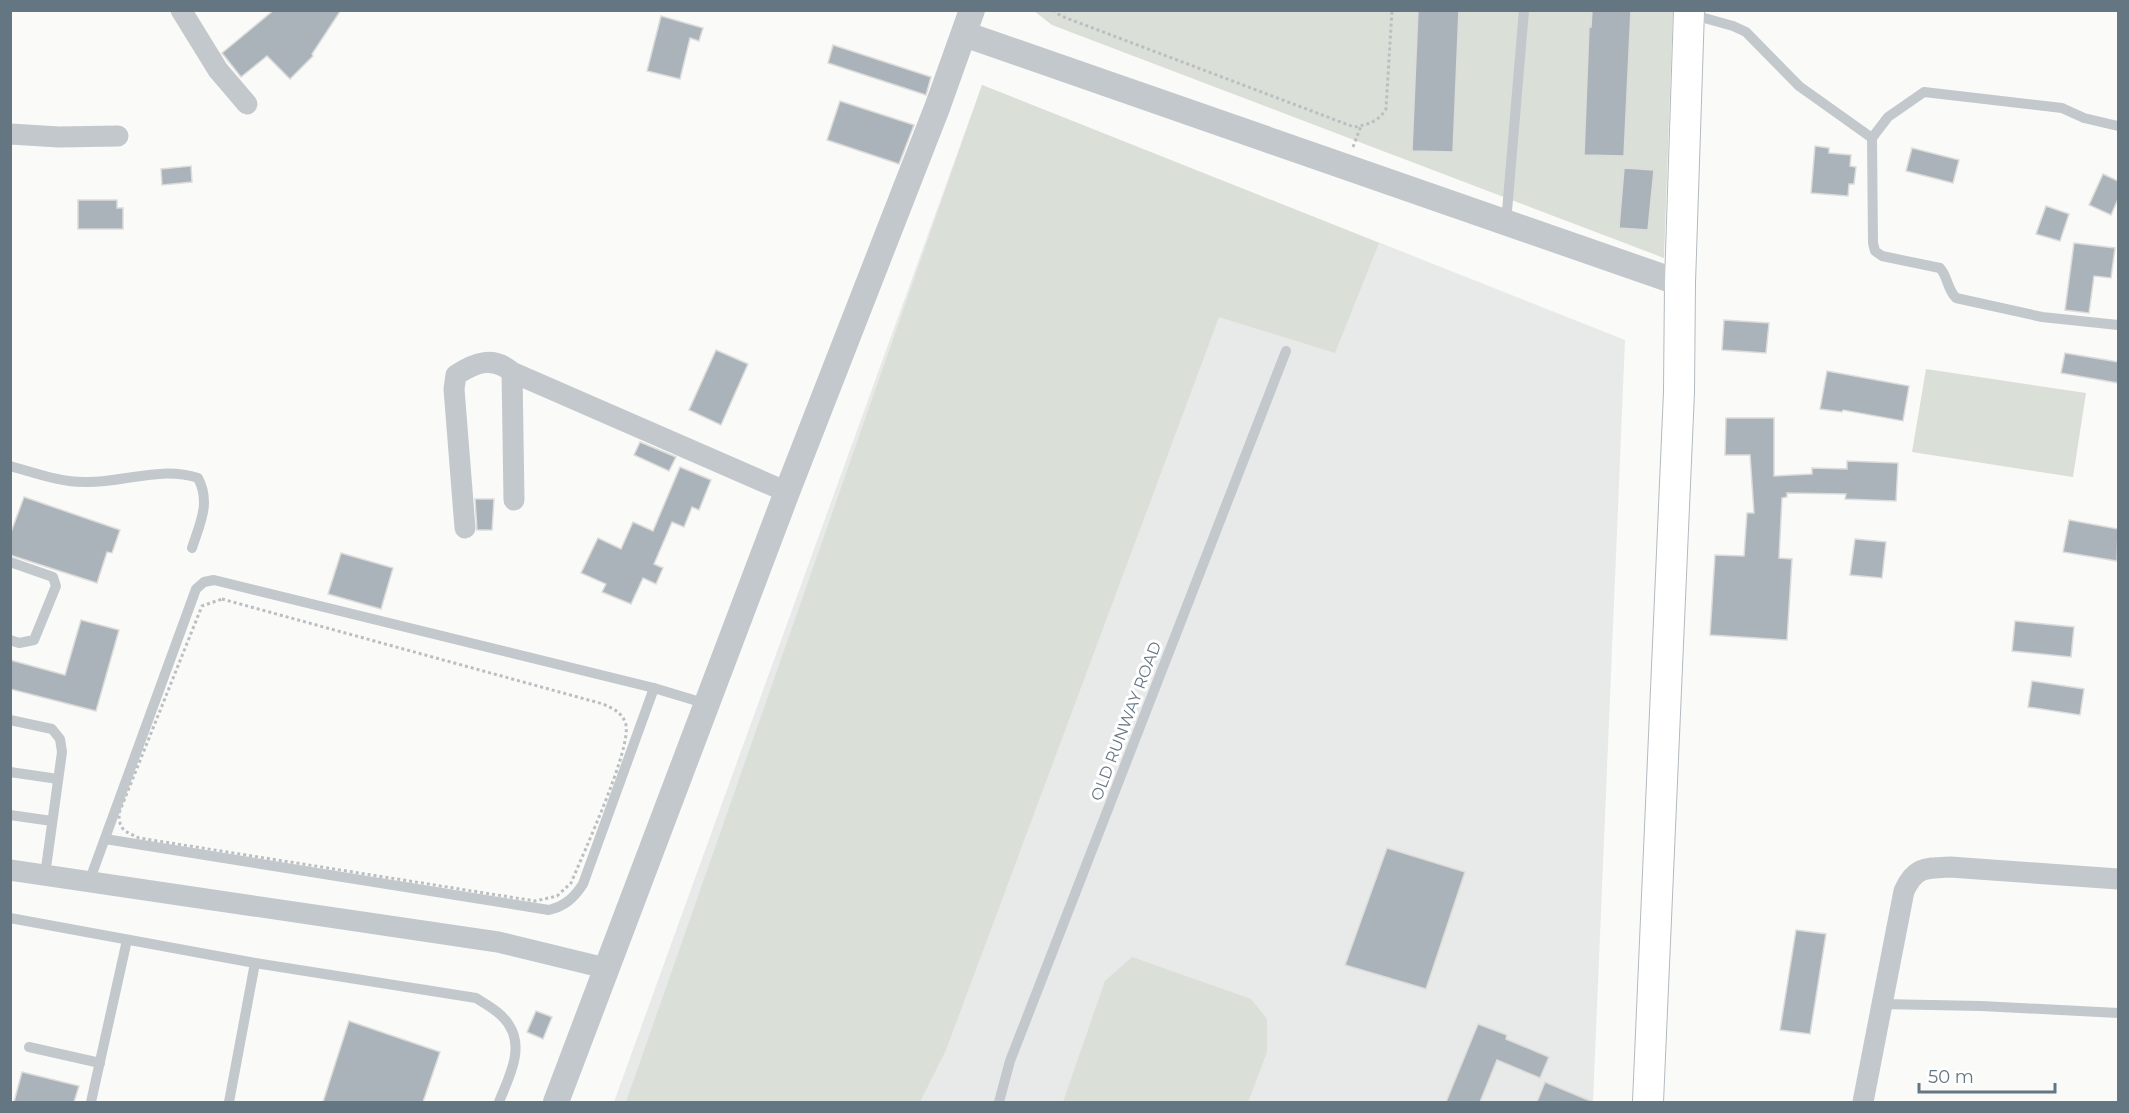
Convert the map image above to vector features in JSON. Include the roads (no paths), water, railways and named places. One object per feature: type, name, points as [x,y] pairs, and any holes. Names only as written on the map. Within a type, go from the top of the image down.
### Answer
[{"type":"main road","points":[[1648,1102],[1679,381],[1689,12]]},
{"type":"street","points":[[181,10],[218,70],[247,104]]},
{"type":"street","points":[[556,1102],[605,968],[972,10]]},
{"type":"street","points":[[964,34],[1680,284]]},
{"type":"street","points":[[10,134],[59,137],[118,136]]},
{"type":"street","points":[[465,528],[454,389],[456,375],[468,367],[495,362],[503,364],[512,372],[787,492]]},
{"type":"street","points":[[512,372],[514,500]]},
{"type":"street","points":[[1863,1102],[1904,891],[1916,873],[1926,868],[1950,867],[2118,879]]},
{"type":"street","points":[[10,870],[498,942],[605,968]]},
{"type":"lane","points":[[1506,223],[1524,10]]},
{"type":"lane","points":[[1689,12],[1746,32],[1799,86],[1872,138]]},
{"type":"lane","points":[[2118,126],[2084,118],[2062,108],[1924,92],[1888,117],[1872,138],[1875,251],[1882,256],[1940,268],[1951,294],[1956,298],[2042,317],[2118,325]]},
{"type":"lane","name":"OLD RUNWAY ROAD","points":[[999,1102],[1010,1061],[1286,351]]},
{"type":"lane","points":[[10,466],[48,477],[87,482],[152,474],[186,474],[198,478],[204,489],[206,508],[192,548]]},
{"type":"lane","points":[[10,562],[53,577],[56,586],[34,640],[20,643],[10,640]]},
{"type":"lane","points":[[89,882],[196,589],[204,582],[214,580],[654,688],[708,704]]},
{"type":"lane","points":[[105,839],[549,910],[561,907],[574,897],[583,884],[654,688]]},
{"type":"lane","points":[[10,720],[52,729],[60,739],[62,752],[45,875]]},
{"type":"lane","points":[[10,772],[58,779]]},
{"type":"lane","points":[[10,815],[52,821]]},
{"type":"lane","points":[[10,918],[255,963],[476,998],[497,1012],[509,1025],[516,1040],[515,1060],[499,1102]]},
{"type":"lane","points":[[91,1102],[127,940]]},
{"type":"lane","points":[[229,1102],[255,963]]},
{"type":"lane","points":[[1881,1004],[2118,1013]]},
{"type":"lane","points":[[29,1047],[100,1063]]}]
